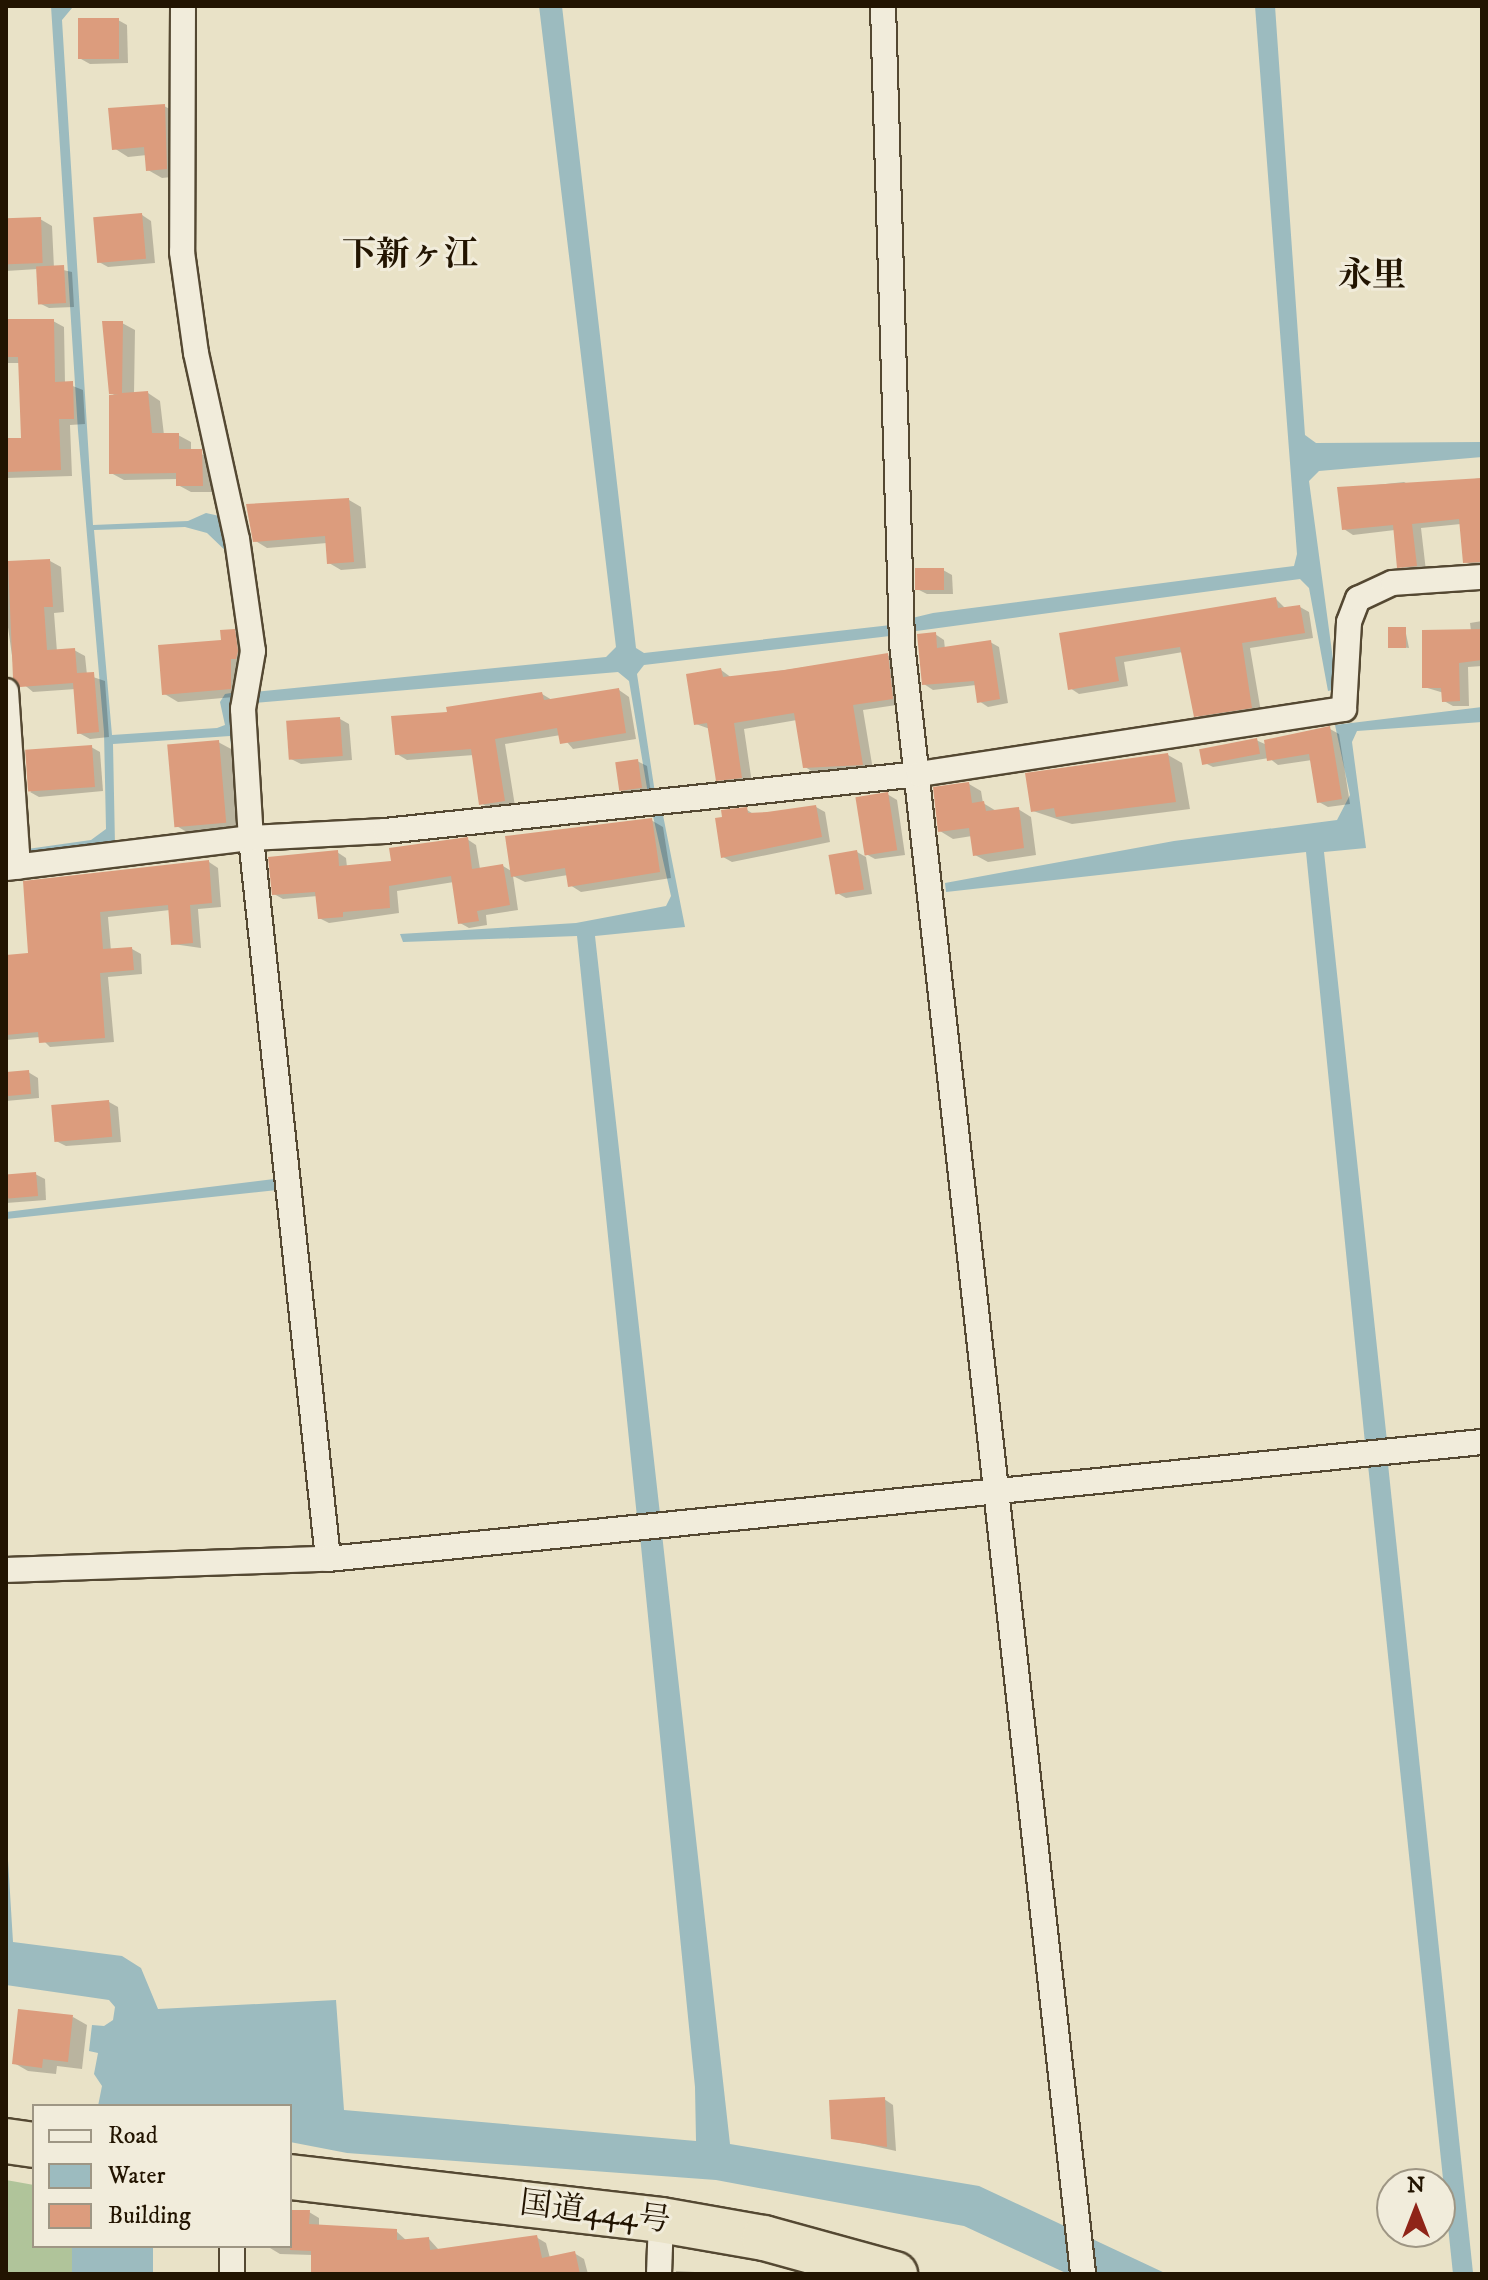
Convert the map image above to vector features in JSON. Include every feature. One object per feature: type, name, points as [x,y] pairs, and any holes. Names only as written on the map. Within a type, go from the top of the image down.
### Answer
[{"type":"highway","points":[[6,2141],[32,2145]]},
{"type":"highway","name":"国道444号","points":[[292,2177],[661,2220],[764,2238],[895,2274]]},
{"type":"street","points":[[183,6],[182,252],[196,353],[237,539],[253,651],[243,709],[251,838],[328,1559]]},
{"type":"street","points":[[883,6],[898,589],[1083,2274]]},
{"type":"street","points":[[6,691],[12,867],[251,838],[385,831],[919,774],[1344,709],[1349,622],[1358,599],[1393,583],[1482,577]]},
{"type":"street","points":[[6,1570],[328,1559],[1482,1442]]},
{"type":"street","points":[[659,2274],[661,2220]]},
{"type":"street","points":[[232,2248],[232,2274]]},
{"type":"green space","points":[[6,2180],[32,2185],[32,2248],[76,2248],[80,2274],[6,2274]]},
{"type":"water","points":[[51,6],[94,6],[72,8],[62,20],[93,525],[188,521],[206,513],[224,517],[231,556],[207,533],[185,527],[94,530],[112,735],[217,728],[225,725],[220,702],[225,694],[237,692],[239,827],[230,736],[113,744],[115,845],[6,860],[6,852],[91,840],[106,829],[104,732],[78,431]]},
{"type":"water","points":[[539,6],[562,6],[636,648],[644,653],[891,625],[890,636],[644,665],[637,674],[655,793],[648,794],[629,681],[618,672],[253,703],[253,692],[606,657],[616,647]]},
{"type":"water","points":[[1255,6],[1275,6],[1305,435],[1316,443],[1482,442],[1482,457],[1319,471],[1309,481],[1337,689],[1328,691],[1309,588],[1300,579],[909,632],[908,619],[933,613],[1294,566],[1297,554]]},
{"type":"water","points":[[1482,707],[1482,722],[1357,731],[1352,742],[1366,848],[1324,852],[1387,1441],[1365,1443],[1306,852],[946,892],[945,883],[1174,841],[1337,820],[1350,795],[1335,725]]},
{"type":"water","points":[[663,815],[685,927],[595,936],[660,1514],[637,1517],[577,936],[403,942],[400,934],[576,923],[666,906],[671,896],[653,816]]},
{"type":"water","points":[[274,1179],[277,1190],[6,1219],[6,1212]]},
{"type":"water","points":[[1388,1464],[1473,2274],[1469,2274],[1453,2274],[1450,2248],[1456,2248],[1456,2168],[1442,2168],[1368,1466]]},
{"type":"water","points":[[662,1534],[730,2144],[979,2186],[1167,2274],[1068,2274],[964,2226],[716,2180],[347,2153],[292,2142],[292,2104],[98,2104],[102,2086],[94,2074],[98,2053],[89,2051],[92,2025],[104,2026],[113,2020],[115,2007],[109,2000],[6,1985],[6,1827],[13,1942],[122,1956],[141,1968],[158,2009],[336,2000],[344,2110],[696,2141],[695,2087],[640,1536]]},
{"type":"water","points":[[72,2248],[153,2248],[153,2274],[72,2274]]},
{"type":"building","points":[[78,18],[119,18],[119,59],[78,59]]},
{"type":"building","points":[[165,104],[167,169],[146,171],[144,147],[112,150],[108,108]]},
{"type":"building","points":[[142,213],[146,259],[97,263],[93,217]]},
{"type":"building","points":[[41,217],[43,263],[8,264],[6,218]]},
{"type":"building","points":[[64,265],[66,303],[38,304],[36,266]]},
{"type":"building","points":[[6,319],[54,319],[55,382],[73,381],[74,419],[59,419],[61,470],[6,472],[6,438],[21,438],[18,357],[6,357]]},
{"type":"building","points":[[102,321],[123,321],[122,393],[148,391],[152,433],[179,433],[179,449],[202,449],[203,486],[176,486],[176,473],[109,474],[109,395],[119,394],[109,394]]},
{"type":"building","points":[[1482,478],[1482,562],[1463,563],[1459,519],[1412,524],[1417,566],[1397,568],[1393,525],[1342,530],[1337,487]]},
{"type":"building","points":[[349,498],[354,562],[327,564],[325,536],[253,542],[246,504]]},
{"type":"building","points":[[50,559],[53,607],[44,607],[47,650],[75,648],[77,673],[94,672],[99,732],[77,734],[73,683],[20,687],[13,678],[8,561]]},
{"type":"building","points":[[915,568],[944,568],[944,590],[915,590]]},
{"type":"building","points":[[1276,597],[1278,608],[1300,605],[1305,633],[1242,643],[1252,708],[1194,717],[1180,647],[1115,657],[1119,681],[1068,690],[1059,633]]},
{"type":"building","points":[[1388,627],[1406,627],[1406,648],[1388,648]]},
{"type":"building","points":[[235,629],[238,651],[236,659],[231,659],[231,689],[162,695],[158,645],[221,640],[220,630]]},
{"type":"building","points":[[1482,629],[1482,660],[1459,663],[1460,701],[1442,702],[1441,688],[1422,688],[1422,630]]},
{"type":"building","points":[[936,632],[937,648],[991,640],[1000,699],[977,703],[974,681],[922,685],[917,634]]},
{"type":"building","points":[[888,653],[893,699],[853,705],[863,765],[803,768],[794,713],[734,723],[742,778],[716,781],[707,723],[694,725],[686,674],[721,668],[723,677]]},
{"type":"building","points":[[619,688],[626,733],[560,744],[557,728],[495,739],[505,801],[479,805],[471,749],[395,755],[391,716],[447,712],[446,707],[542,692],[544,700]]},
{"type":"building","points":[[340,717],[343,756],[289,760],[286,721]]},
{"type":"building","points":[[1330,726],[1342,799],[1317,803],[1309,754],[1267,761],[1264,740]]},
{"type":"building","points":[[1257,738],[1260,754],[1202,765],[1199,749]]},
{"type":"building","points":[[219,740],[226,823],[174,827],[167,745]]},
{"type":"building","points":[[92,745],[95,787],[28,792],[25,750]]},
{"type":"building","points":[[1168,753],[1176,802],[1056,817],[1054,808],[1031,812],[1025,773]]},
{"type":"building","points":[[638,759],[642,788],[619,791],[615,762]]},
{"type":"building","points":[[969,782],[972,803],[984,801],[986,811],[1019,807],[1024,848],[973,856],[969,828],[938,832],[933,787]]},
{"type":"building","points":[[888,792],[897,850],[865,855],[855,797]]},
{"type":"building","points":[[816,805],[822,837],[721,858],[715,818],[722,817],[721,810],[747,807],[748,813],[767,812]]},
{"type":"building","points":[[652,818],[660,872],[568,887],[565,868],[511,877],[505,836]]},
{"type":"building","points":[[468,837],[472,869],[503,864],[510,905],[477,911],[479,921],[458,924],[451,876],[389,886],[390,908],[343,912],[343,917],[318,919],[315,892],[272,895],[268,857],[338,850],[339,866],[391,861],[389,848]]},
{"type":"building","points":[[857,850],[864,889],[835,894],[828,855]]},
{"type":"building","points":[[209,860],[212,903],[190,905],[193,943],[171,945],[168,905],[100,912],[103,949],[132,947],[134,970],[100,973],[105,1038],[39,1043],[38,1032],[6,1035],[6,955],[28,953],[23,881]]},
{"type":"building","points":[[29,1070],[31,1094],[8,1096],[6,1072]]},
{"type":"building","points":[[109,1100],[112,1137],[54,1142],[51,1105]]},
{"type":"building","points":[[36,1172],[38,1196],[8,1199],[6,1175]]},
{"type":"building","points":[[18,2009],[73,2015],[68,2062],[43,2059],[42,2068],[12,2064]]},
{"type":"building","points":[[885,2097],[887,2147],[831,2139],[829,2100]]},
{"type":"building","points":[[292,2210],[310,2210],[309,2224],[397,2229],[397,2240],[429,2237],[430,2250],[537,2235],[542,2258],[575,2251],[580,2274],[311,2274],[311,2251],[290,2250]]},
{"type":"district","name":"下新ヶ江","points":[[410,256]]},
{"type":"district","name":"永里","points":[[1372,277]]}]
